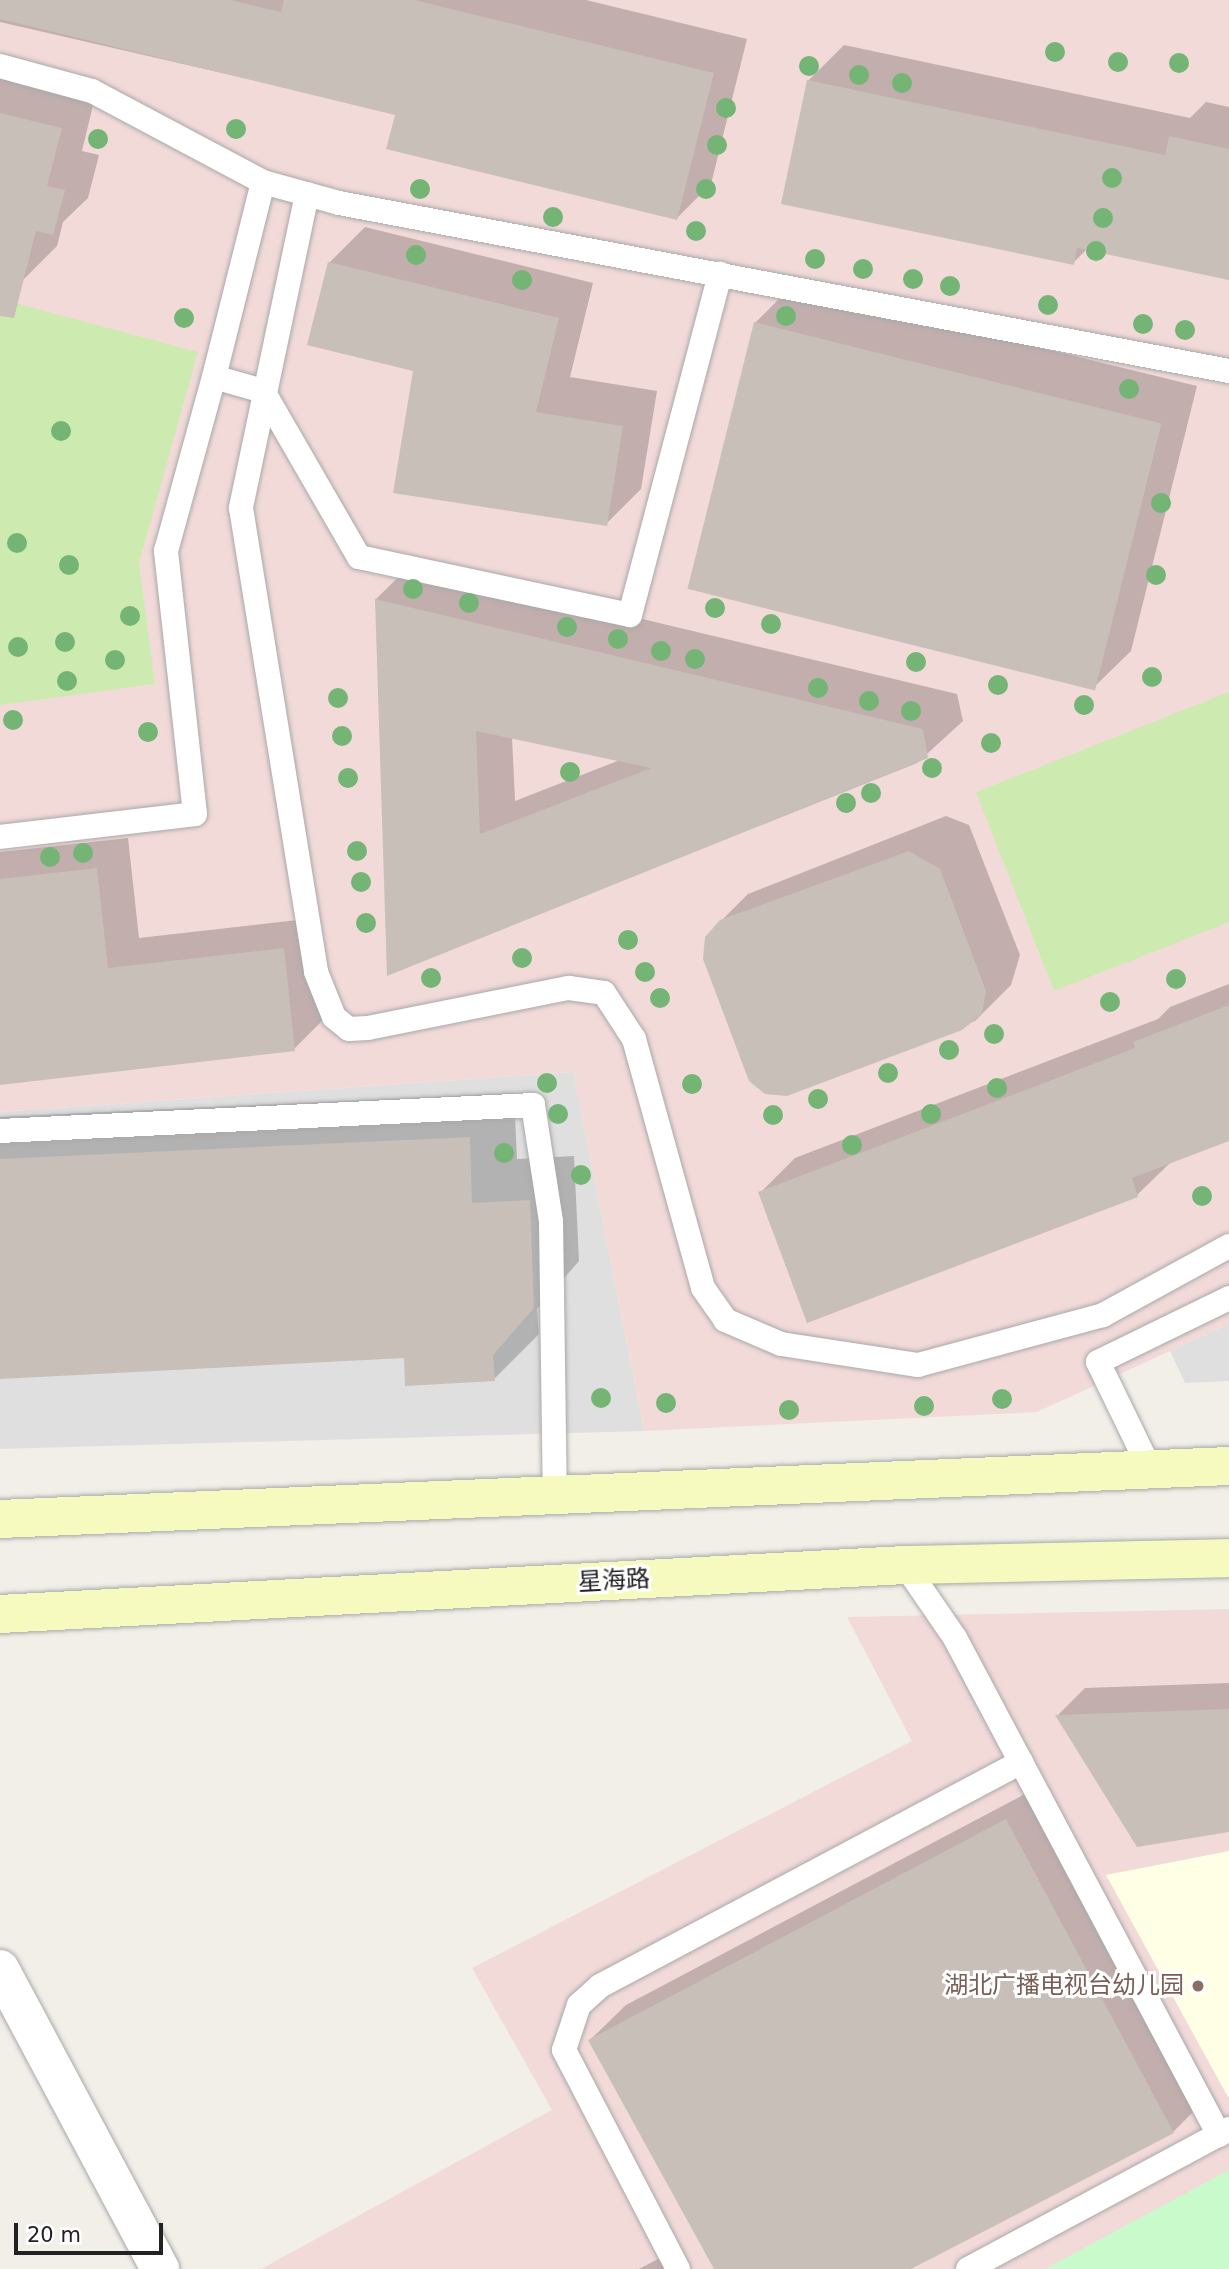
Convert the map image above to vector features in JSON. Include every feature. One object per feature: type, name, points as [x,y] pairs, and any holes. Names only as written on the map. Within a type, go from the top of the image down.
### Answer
[{"type":"street","points":[[0,1519],[1229,1466]]},
{"type":"street","name":"星海路","points":[[0,1614],[905,1565],[1229,1558]]},
{"type":"street","points":[[0,1969],[160,2269]]},
{"type":"lane","points":[[0,66],[138,111],[263,182],[307,194],[1229,370]]},
{"type":"lane","points":[[0,837],[195,814],[166,551],[214,377],[263,182]]},
{"type":"lane","points":[[307,194],[243,484],[243,529],[316,972],[334,1017],[349,1029],[368,1028],[569,988],[604,993],[635,1039],[703,1288],[725,1320],[781,1344],[918,1365],[1102,1315],[1229,1247]]},
{"type":"lane","points":[[214,377],[264,391],[359,557],[630,615],[720,274]]},
{"type":"lane","points":[[0,1131],[533,1105],[551,1222],[555,1495]]},
{"type":"lane","points":[[1150,1469],[1098,1362],[1229,1298]]},
{"type":"lane","points":[[905,1565],[955,1638],[1224,2132],[968,2269]]},
{"type":"lane","points":[[678,2269],[564,2050],[579,2006],[600,1986],[1021,1762]]},
{"type":"shaded area","points":[[0,0],[1229,0],[1229,1324],[1037,1412],[644,1431],[573,1072],[0,1112]]},
{"type":"shaded area","points":[[573,1072],[644,1431],[0,1449],[0,1112]]},
{"type":"shaded area","points":[[1229,1324],[1229,1381],[1185,1383],[1170,1351]]},
{"type":"shaded area","points":[[1229,1609],[1229,2269],[261,2269],[552,2110],[472,1968],[912,1741],[847,1617]]},
{"type":"shaded area","name":"湖北广播电视台幼儿园","points":[[1229,1851],[1229,2097],[1228,2097],[1106,1875]]},
{"type":"green space","points":[[0,299],[198,352],[139,563],[155,684],[0,705]]},
{"type":"green space","points":[[1229,692],[1229,922],[1054,991],[976,792]]},
{"type":"green space","points":[[1229,2170],[1229,2269],[1045,2269]]},
{"type":"building","points":[[0,0],[230,0],[281,12],[284,0],[414,0],[714,73],[677,220],[386,149],[395,115],[0,19]]},
{"type":"building","points":[[807,80],[1165,155],[1169,136],[1229,149],[1229,280],[1077,248],[1074,265],[781,204]]},
{"type":"building","points":[[0,113],[62,128],[47,186],[65,190],[53,235],[36,231],[14,318],[0,316]]},
{"type":"building","points":[[328,262],[559,318],[536,412],[623,426],[607,526],[393,493],[413,371],[307,345]]},
{"type":"building","points":[[754,322],[1162,424],[1095,690],[687,589]]},
{"type":"building","points":[[375,599],[923,729],[928,758],[387,976]],"holes":[[[476,731],[651,768],[480,834]]]},
{"type":"building","points":[[909,851],[940,869],[986,991],[982,1014],[962,1030],[787,1096],[765,1094],[749,1081],[703,959],[705,937],[720,920]]},
{"type":"building","points":[[97,868],[108,968],[284,948],[295,1051],[0,1085],[0,879]]},
{"type":"building","points":[[1229,1005],[1229,1141],[1132,1178],[1138,1197],[807,1323],[758,1192],[1135,1048],[1133,1042]]},
{"type":"building","points":[[470,1137],[472,1203],[530,1200],[534,1308],[493,1355],[495,1381],[405,1386],[404,1358],[0,1379],[0,1159]]},
{"type":"building","points":[[1229,1709],[1229,1832],[1137,1847],[1055,1715]]},
{"type":"building","points":[[1006,1819],[1174,2133],[911,2269],[714,2269],[588,2040]]},
{"type":"place","name":"湖北广播电视台幼儿园","points":[[1198,1986]]}]
